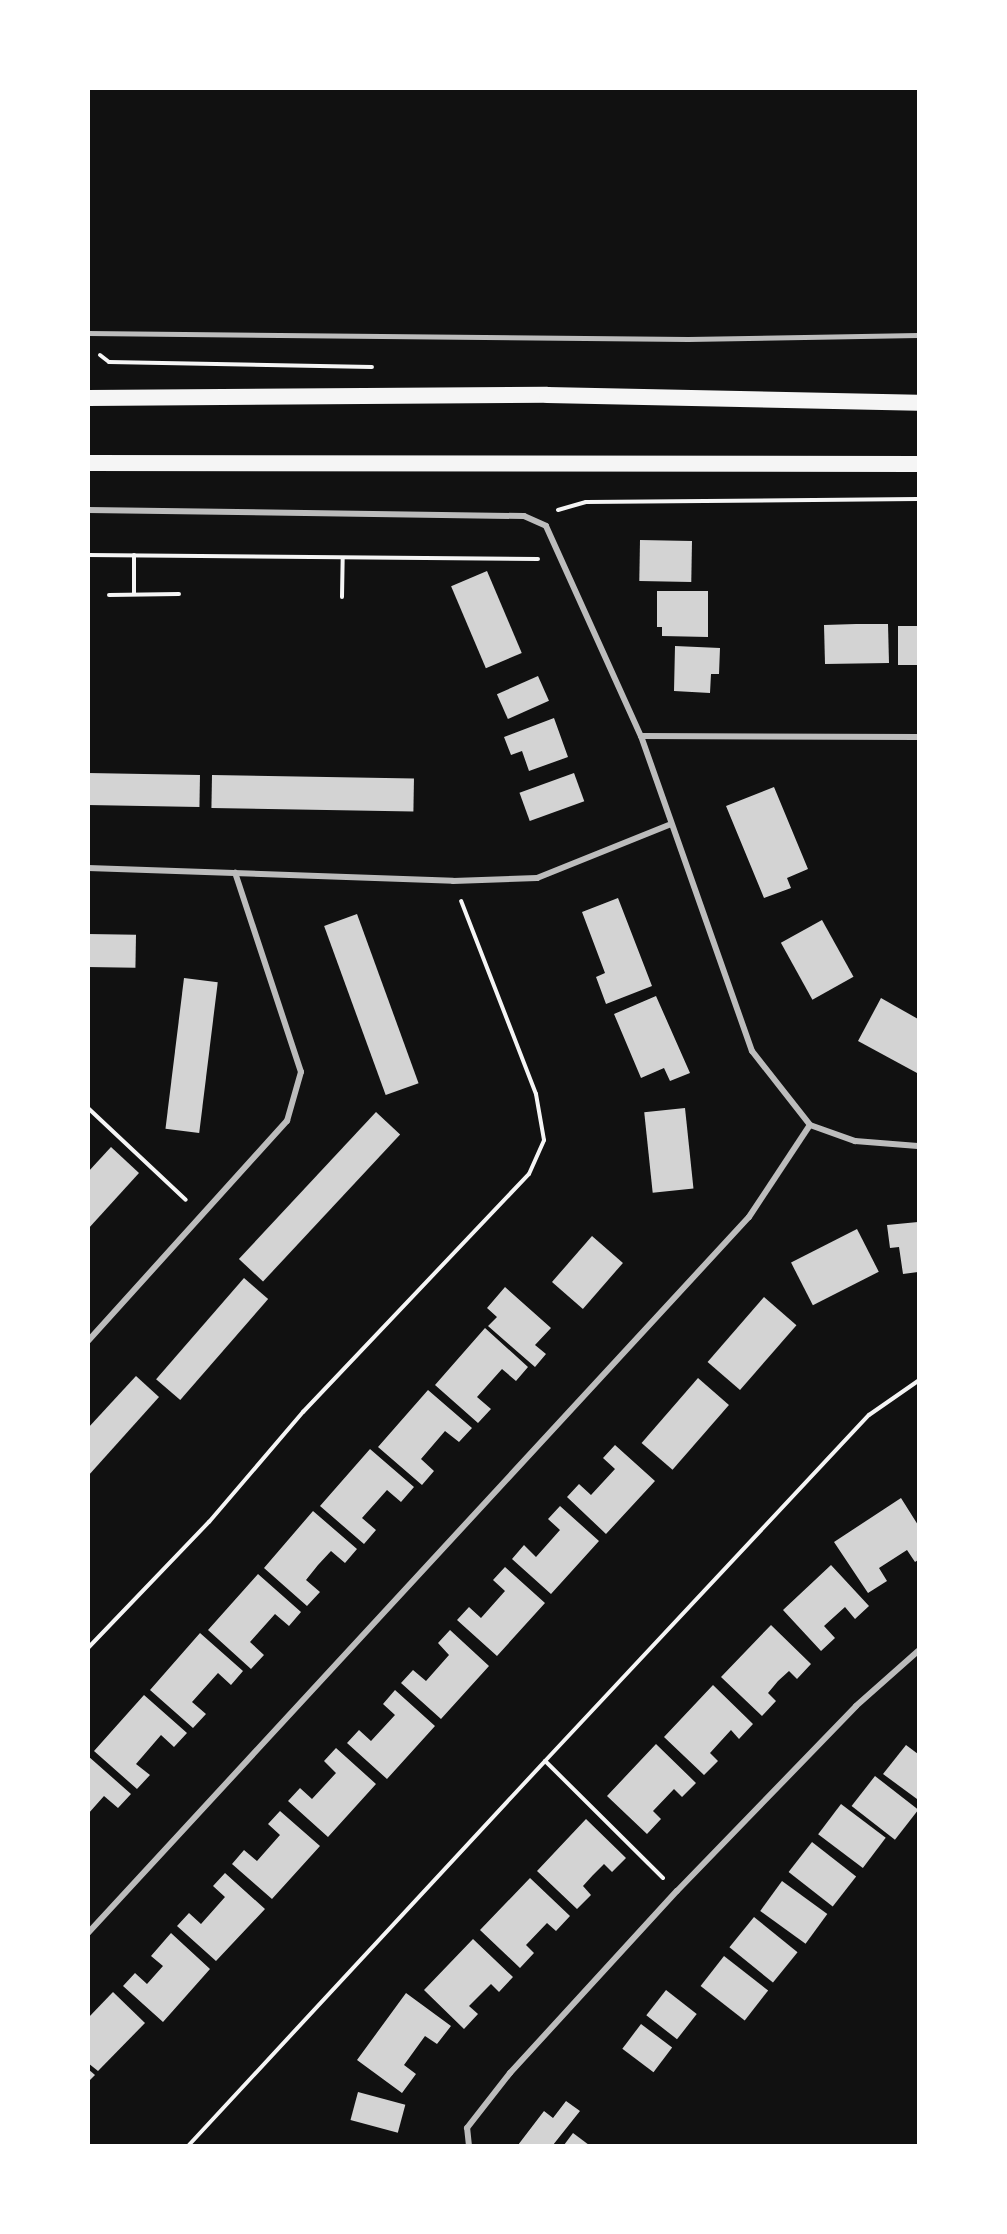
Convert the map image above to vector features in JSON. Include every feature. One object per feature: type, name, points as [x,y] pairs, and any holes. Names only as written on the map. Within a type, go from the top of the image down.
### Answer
[{"type":"highway","points":[[88,398],[547,395],[918,403]]},
{"type":"highway","points":[[88,463],[918,464]]},
{"type":"street","points":[[88,510],[524,516],[546,526],[563,559],[641,736],[669,825],[752,1051],[810,1125],[855,1141],[918,1146]]},
{"type":"street","points":[[641,736],[918,737]]},
{"type":"street","points":[[88,868],[453,881],[537,878],[669,825]]},
{"type":"street","points":[[88,1341],[287,1121],[301,1072],[235,873]]},
{"type":"street","points":[[88,1933],[749,1217],[810,1125]]},
{"type":"street","points":[[469,2145],[467,2128],[510,2073],[677,1891],[856,1706],[918,1651]]},
{"type":"lane","points":[[88,333],[676,339],[918,334]]},
{"type":"path","points":[[546,526],[559,508],[586,502],[918,499]]},
{"type":"path","points":[[88,555],[563,559]]},
{"type":"path","points":[[134,555],[134,593]]},
{"type":"path","points":[[342,597],[343,558]]},
{"type":"path","points":[[109,595],[179,594]]},
{"type":"path","points":[[88,1648],[209,1522],[303,1412],[529,1174],[544,1140],[536,1094],[453,881]]},
{"type":"path","points":[[88,1108],[202,1216]]},
{"type":"path","points":[[188,2145],[869,1415],[918,1382]]},
{"type":"path","points":[[545,1761],[677,1891]]},
{"type":"building","points":[[640,540],[692,541],[691,582],[639,581]]},
{"type":"building","points":[[487,571],[522,653],[486,668],[451,586]]},
{"type":"building","points":[[657,591],[708,591],[708,637],[662,636],[662,627],[657,627]]},
{"type":"building","points":[[888,624],[889,663],[825,664],[824,625]]},
{"type":"building","points":[[898,626],[918,626],[918,665],[898,665]]},
{"type":"building","points":[[675,646],[720,648],[719,674],[711,674],[710,693],[674,691]]},
{"type":"building","points":[[538,676],[549,701],[508,719],[497,694]]},
{"type":"building","points":[[554,718],[568,757],[529,771],[522,751],[511,755],[504,737]]},
{"type":"building","points":[[88,773],[200,775],[199,807],[88,805]]},
{"type":"building","points":[[574,773],[584,801],[530,821],[519,793]]},
{"type":"building","points":[[212,775],[414,779],[413,812],[211,808]]},
{"type":"building","points":[[774,787],[808,869],[787,878],[791,888],[764,898],[726,806]]},
{"type":"building","points":[[618,898],[652,986],[606,1004],[596,977],[605,973],[582,912]]},
{"type":"building","points":[[357,914],[419,1083],[386,1095],[324,926]]},
{"type":"building","points":[[822,920],[854,977],[812,1000],[781,943]]},
{"type":"building","points":[[88,934],[136,935],[135,968],[88,967]]},
{"type":"building","points":[[184,978],[218,982],[199,1133],[165,1129]]},
{"type":"building","points":[[656,996],[690,1073],[670,1081],[664,1068],[641,1078],[614,1014]]},
{"type":"building","points":[[881,998],[918,1019],[917,1073],[858,1041]]},
{"type":"building","points":[[685,1108],[693,1189],[653,1193],[644,1112]]},
{"type":"building","points":[[376,1112],[400,1135],[263,1282],[239,1259]]},
{"type":"building","points":[[111,1147],[139,1173],[88,1229],[88,1172]]},
{"type":"building","points":[[918,1222],[918,1272],[903,1274],[899,1247],[890,1248],[887,1225]]},
{"type":"building","points":[[857,1229],[879,1272],[813,1305],[791,1263]]},
{"type":"building","points":[[592,1236],[623,1263],[583,1309],[552,1282]]},
{"type":"building","points":[[244,1278],[268,1299],[180,1400],[156,1379]]},
{"type":"building","points":[[505,1287],[551,1328],[535,1345],[546,1354],[535,1367],[488,1326],[497,1317],[487,1308]]},
{"type":"building","points":[[764,1297],[796,1325],[740,1390],[708,1362]]},
{"type":"building","points":[[485,1328],[528,1367],[516,1381],[502,1369],[477,1397],[491,1409],[478,1423],[435,1385]]},
{"type":"building","points":[[136,1376],[159,1397],[88,1476],[88,1428]]},
{"type":"building","points":[[698,1378],[729,1405],[673,1470],[642,1443]]},
{"type":"building","points":[[428,1390],[472,1428],[459,1442],[445,1431],[421,1459],[434,1471],[422,1485],[378,1447]]},
{"type":"building","points":[[615,1445],[655,1481],[606,1534],[567,1497],[579,1484],[591,1495],[615,1469],[603,1458]]},
{"type":"building","points":[[370,1449],[414,1487],[401,1502],[387,1490],[362,1518],[376,1530],[364,1544],[320,1506]]},
{"type":"building","points":[[901,1498],[918,1525],[918,1560],[915,1562],[907,1550],[879,1568],[887,1581],[868,1593],[834,1542]]},
{"type":"building","points":[[560,1506],[599,1541],[551,1594],[512,1559],[524,1545],[536,1557],[560,1530],[548,1519]]},
{"type":"building","points":[[313,1511],[357,1549],[345,1563],[331,1551],[318,1565],[306,1580],[320,1592],[307,1606],[264,1568]]},
{"type":"building","points":[[831,1565],[869,1606],[855,1619],[845,1607],[824,1626],[835,1638],[821,1651],[783,1610]]},
{"type":"building","points":[[505,1567],[545,1603],[497,1656],[457,1620],[469,1607],[481,1618],[505,1591],[493,1580]]},
{"type":"building","points":[[258,1574],[301,1612],[289,1626],[275,1614],[250,1642],[264,1655],[251,1669],[208,1630]]},
{"type":"building","points":[[771,1625],[811,1664],[797,1679],[789,1671],[778,1681],[768,1693],[776,1701],[762,1716],[721,1677]]},
{"type":"building","points":[[450,1630],[489,1666],[441,1719],[401,1683],[413,1670],[426,1681],[449,1655],[438,1643]]},
{"type":"building","points":[[200,1633],[243,1671],[231,1685],[218,1673],[192,1702],[206,1714],[193,1728],[150,1690]]},
{"type":"building","points":[[713,1685],[753,1724],[739,1739],[731,1730],[710,1753],[718,1761],[704,1775],[664,1737]]},
{"type":"building","points":[[395,1690],[435,1726],[387,1779],[347,1743],[359,1730],[371,1741],[395,1715],[383,1704]]},
{"type":"building","points":[[144,1695],[187,1733],[174,1747],[161,1735],[136,1764],[150,1775],[137,1789],[94,1751]]},
{"type":"building","points":[[656,1744],[696,1783],[682,1797],[674,1789],[653,1811],[661,1819],[647,1834],[607,1796]]},
{"type":"building","points":[[906,1745],[918,1754],[917,1799],[883,1774]]},
{"type":"building","points":[[336,1748],[376,1784],[328,1837],[288,1801],[300,1788],[312,1799],[336,1773],[324,1761]]},
{"type":"building","points":[[88,1756],[131,1794],[118,1808],[104,1796],[88,1814]]},
{"type":"building","points":[[875,1776],[918,1810],[895,1840],[852,1806]]},
{"type":"building","points":[[841,1804],[886,1838],[863,1868],[818,1834]]},
{"type":"building","points":[[280,1811],[320,1846],[272,1899],[232,1864],[244,1850],[257,1861],[280,1835],[268,1824]]},
{"type":"building","points":[[586,1819],[626,1858],[612,1872],[604,1864],[593,1875],[583,1886],[591,1895],[577,1909],[537,1871]]},
{"type":"building","points":[[812,1842],[856,1876],[833,1906],[789,1872]]},
{"type":"building","points":[[225,1873],[265,1909],[216,1961],[177,1926],[189,1913],[201,1924],[225,1897],[213,1886]]},
{"type":"building","points":[[530,1878],[570,1916],[556,1931],[547,1923],[526,1945],[534,1953],[520,1968],[480,1930]]},
{"type":"building","points":[[782,1881],[827,1914],[806,1944],[760,1911]]},
{"type":"building","points":[[754,1917],[798,1952],[773,1983],[729,1947]]},
{"type":"building","points":[[171,1933],[210,1969],[163,2022],[123,1986],[135,1973],[147,1984],[163,1966],[151,1956]]},
{"type":"building","points":[[473,1939],[513,1977],[499,1992],[491,1984],[469,2006],[478,2014],[464,2029],[424,1990]]},
{"type":"building","points":[[724,1956],[768,1990],[745,2020],[701,1986]]},
{"type":"building","points":[[666,1990],[697,2014],[677,2039],[646,2015]]},
{"type":"building","points":[[113,1992],[145,2023],[98,2071],[88,2063],[88,2018]]},
{"type":"building","points":[[406,1993],[451,2026],[437,2044],[425,2036],[404,2065],[416,2074],[402,2093],[357,2060]]},
{"type":"building","points":[[641,2024],[672,2047],[653,2072],[622,2049]]},
{"type":"building","points":[[88,2069],[95,2075],[88,2082]]},
{"type":"building","points":[[358,2092],[405,2105],[398,2133],[350,2120]]},
{"type":"building","points":[[566,2101],[580,2111],[553,2145],[518,2145],[544,2111],[553,2118]]},
{"type":"building","points":[[573,2133],[589,2145],[564,2145]]}]
